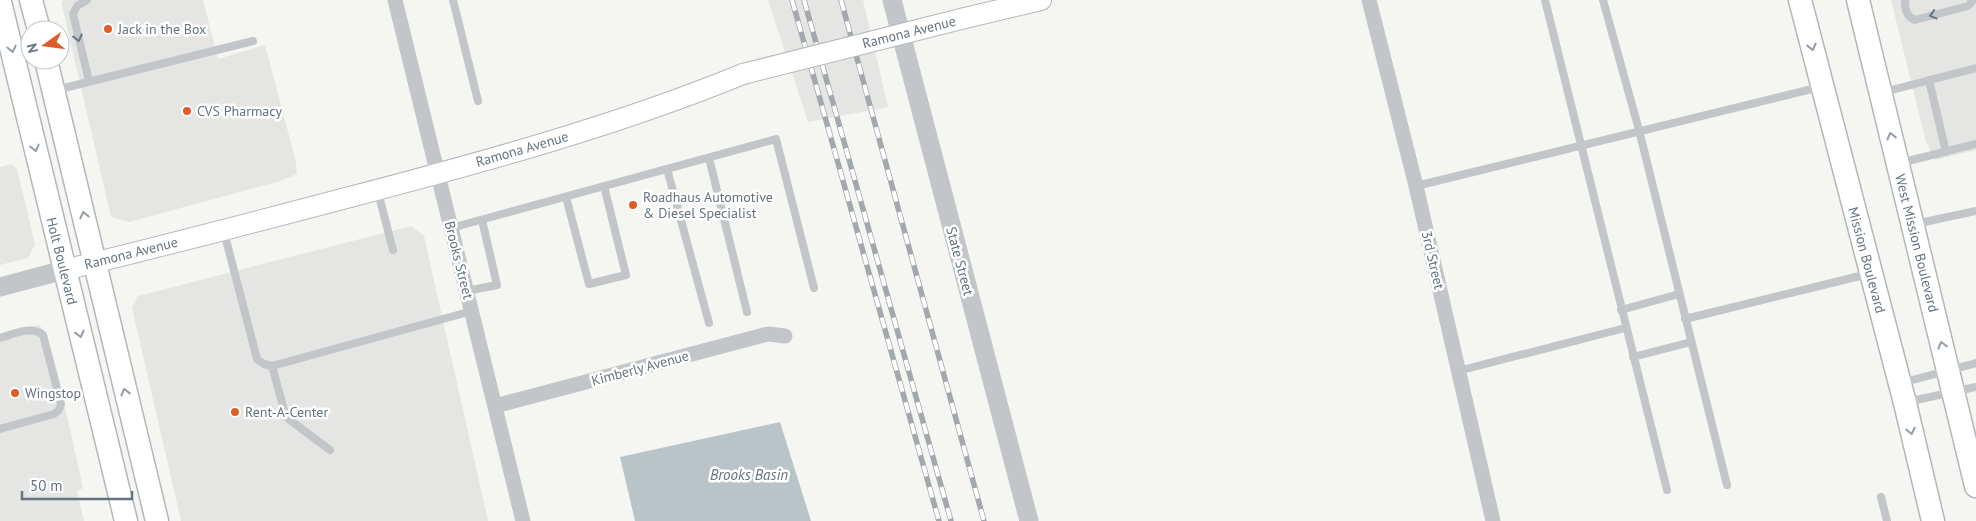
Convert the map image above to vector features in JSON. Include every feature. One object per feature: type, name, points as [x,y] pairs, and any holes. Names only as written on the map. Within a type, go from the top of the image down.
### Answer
[{"type":"main road","points":[[31,0],[36,20]]},
{"type":"main road","name":"Ramona Avenue","points":[[64,270],[438,174],[582,132],[688,97],[743,74],[1041,0]]},
{"type":"main road","name":"Mission Boulevard","points":[[1800,0],[1902,393],[1933,521]]},
{"type":"main road","name":"West Mission Boulevard","points":[[1858,0],[1976,486]]},
{"type":"main road","name":"Holt Boulevard","points":[[0,2],[126,521]]},
{"type":"main road","points":[[49,70],[157,521]]},
{"type":"street","name":"Brooks Street","points":[[395,0],[523,521]]},
{"type":"street","name":"State Street","points":[[892,0],[1029,521]]},
{"type":"street","name":"3rd Street","points":[[1369,0],[1416,186],[1493,521]]},
{"type":"street","name":"Ramona Avenue","points":[[0,287],[64,270]]},
{"type":"street","name":"Kimberly Avenue","points":[[495,406],[768,334],[785,336]]},
{"type":"lane","points":[[87,0],[77,6],[73,14],[89,82]]},
{"type":"lane","points":[[453,0],[478,101]]},
{"type":"lane","points":[[1545,0],[1625,328],[1667,490]]},
{"type":"lane","points":[[1603,0],[1639,130],[1727,485]]},
{"type":"lane","points":[[1905,0],[1908,16],[1915,20],[1968,6],[1972,0]]},
{"type":"lane","points":[[54,90],[253,41]]},
{"type":"lane","points":[[1881,92],[1976,68]]},
{"type":"lane","points":[[1929,80],[1946,152]]},
{"type":"lane","points":[[1416,186],[1580,144],[1822,86]]},
{"type":"lane","points":[[451,228],[776,139],[814,288]]},
{"type":"lane","points":[[1898,163],[1976,144]]},
{"type":"lane","points":[[709,158],[747,312]]},
{"type":"lane","points":[[667,169],[709,323]]},
{"type":"lane","points":[[566,197],[589,284],[626,276],[604,186]]},
{"type":"lane","points":[[377,190],[393,250]]},
{"type":"lane","points":[[1913,225],[1976,211]]},
{"type":"lane","points":[[467,292],[497,285],[482,220]]},
{"type":"lane","points":[[223,230],[257,359],[264,364],[272,366],[472,311]]},
{"type":"lane","points":[[1686,318],[1870,273]]},
{"type":"lane","points":[[1621,310],[1679,294]]},
{"type":"lane","points":[[1458,371],[1625,328]]},
{"type":"lane","points":[[0,338],[32,329],[38,330],[44,335],[61,404],[59,410],[54,414],[0,429]]},
{"type":"lane","points":[[1633,357],[1691,342]]},
{"type":"lane","points":[[1902,393],[1948,370],[1976,363]]},
{"type":"lane","points":[[272,366],[286,417],[330,450]]},
{"type":"lane","points":[[1902,393],[1954,392],[1976,387]]},
{"type":"lane","points":[[1881,497],[1887,521]]},
{"type":"shaded area","points":[[203,0],[218,59],[265,45],[296,162],[297,174],[280,181],[129,222],[111,217],[70,40],[70,20],[65,20],[61,1]]},
{"type":"shaded area","points":[[768,0],[863,0],[888,107],[808,122]]},
{"type":"shaded area","points":[[1891,0],[1976,0],[1976,150],[1935,160],[1926,142]]},
{"type":"shaded area","points":[[12,164],[17,169],[35,244],[28,258],[0,265],[0,167]]},
{"type":"shaded area","points":[[411,226],[424,236],[488,521],[181,521],[132,308],[138,296]]},
{"type":"shaded area","points":[[39,325],[46,333],[57,371],[83,488],[77,491],[84,521],[0,521],[0,334]]},
{"type":"water","name":"Brooks Basin","points":[[780,422],[811,521],[635,521],[620,457]]},
{"type":"railway","points":[[792,0],[939,521]]},
{"type":"railway","points":[[804,0],[951,521]]},
{"type":"railway","points":[[841,0],[984,521]]},
{"type":"place","name":"Jack in the Box","points":[[108,29]]},
{"type":"place","name":"CVS Pharmacy","points":[[187,111]]},
{"type":"place","name":"Roadhaus Automotive & Diesel Specialist","points":[[633,205]]},
{"type":"place","name":"Wingstop","points":[[15,393]]},
{"type":"place","name":"Rent-A-Center","points":[[235,412]]}]
